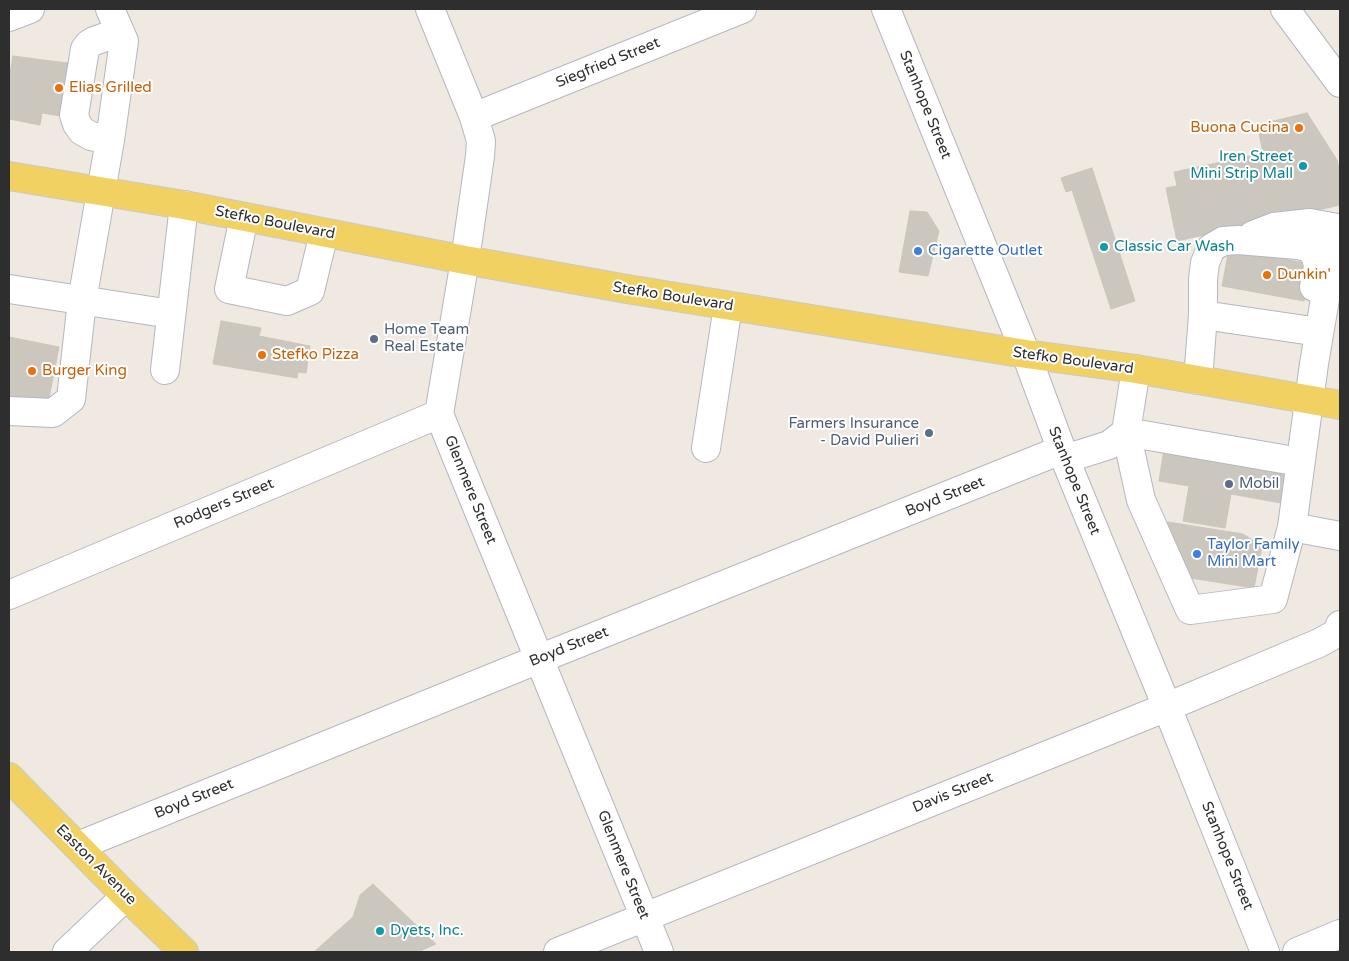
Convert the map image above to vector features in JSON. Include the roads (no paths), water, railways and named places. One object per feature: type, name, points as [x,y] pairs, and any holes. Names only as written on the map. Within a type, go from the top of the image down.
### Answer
[{"type":"main road","name":"Stefko Boulevard","points":[[9,176],[184,205],[627,290],[1026,354],[1136,369],[1340,405]]},
{"type":"main road","name":"Easton Avenue","points":[[9,777],[184,952]]},
{"type":"street","points":[[9,17],[30,9]]},
{"type":"street","points":[[430,9],[474,117],[480,141],[480,156],[465,260],[439,414]]},
{"type":"street","name":"Siegfried Street","points":[[474,117],[742,9]]},
{"type":"street","name":"Stanhope Street","points":[[886,9],[1026,354],[1063,455],[1265,952]]},
{"type":"street","points":[[1296,12],[1340,83]]},
{"type":"street","points":[[9,422],[53,412],[71,399],[82,301],[110,140],[124,41],[115,20],[85,49],[74,115],[82,131],[91,136],[110,140]]},
{"type":"street","points":[[165,370],[184,205]]},
{"type":"street","points":[[244,217],[229,289],[287,301],[310,291],[324,233]]},
{"type":"street","points":[[1238,240],[1274,226],[1310,223],[1339,228],[1311,331]]},
{"type":"street","points":[[1136,369],[1126,432],[1141,500],[1190,610],[1273,599],[1292,527],[1309,399],[1314,286],[1318,266],[1316,257],[1310,248],[1298,245],[1223,240],[1212,248],[1205,263],[1203,279],[1203,315],[1198,380]]},
{"type":"street","points":[[9,289],[171,314]]},
{"type":"street","points":[[706,448],[728,306]]},
{"type":"street","points":[[1203,315],[1311,331]]},
{"type":"street","points":[[9,411],[53,412]]},
{"type":"street","name":"Rodgers Street","points":[[9,594],[439,414]]},
{"type":"street","name":"Glenmere Street","points":[[439,414],[659,952]]},
{"type":"street","points":[[1126,432],[1300,462]]},
{"type":"street","name":"Boyd Street","points":[[78,846],[539,659],[1063,455],[1109,445],[1126,432]]},
{"type":"street","points":[[1292,527],[1340,536]]},
{"type":"street","name":"Davis Street","points":[[558,952],[1167,707],[1319,643],[1337,634],[1340,625]]},
{"type":"street","points":[[68,952],[126,896]]},
{"type":"street","points":[[1297,952],[1340,934]]},
{"type":"place","name":"Elias Grilled","points":[[59,88]]},
{"type":"place","name":"Buona Cucina","points":[[1299,128]]},
{"type":"place","name":"Iren Street Mini Strip Mall","points":[[1303,166]]},
{"type":"place","name":"Classic Car Wash","points":[[1104,247]]},
{"type":"place","name":"Cigarette Outlet","points":[[918,251]]},
{"type":"place","name":"Dunkin'","points":[[1267,275]]},
{"type":"place","name":"Home Team Real Estate","points":[[374,339]]},
{"type":"place","name":"Stefko Pizza","points":[[262,355]]},
{"type":"place","name":"Burger King","points":[[32,371]]},
{"type":"place","name":"Farmers Insurance - David Pulieri","points":[[929,433]]},
{"type":"place","name":"Mobil","points":[[1229,484]]},
{"type":"place","name":"Taylor Family Mini Mart","points":[[1197,554]]},
{"type":"place","name":"Dyets, Inc.","points":[[380,931]]}]
